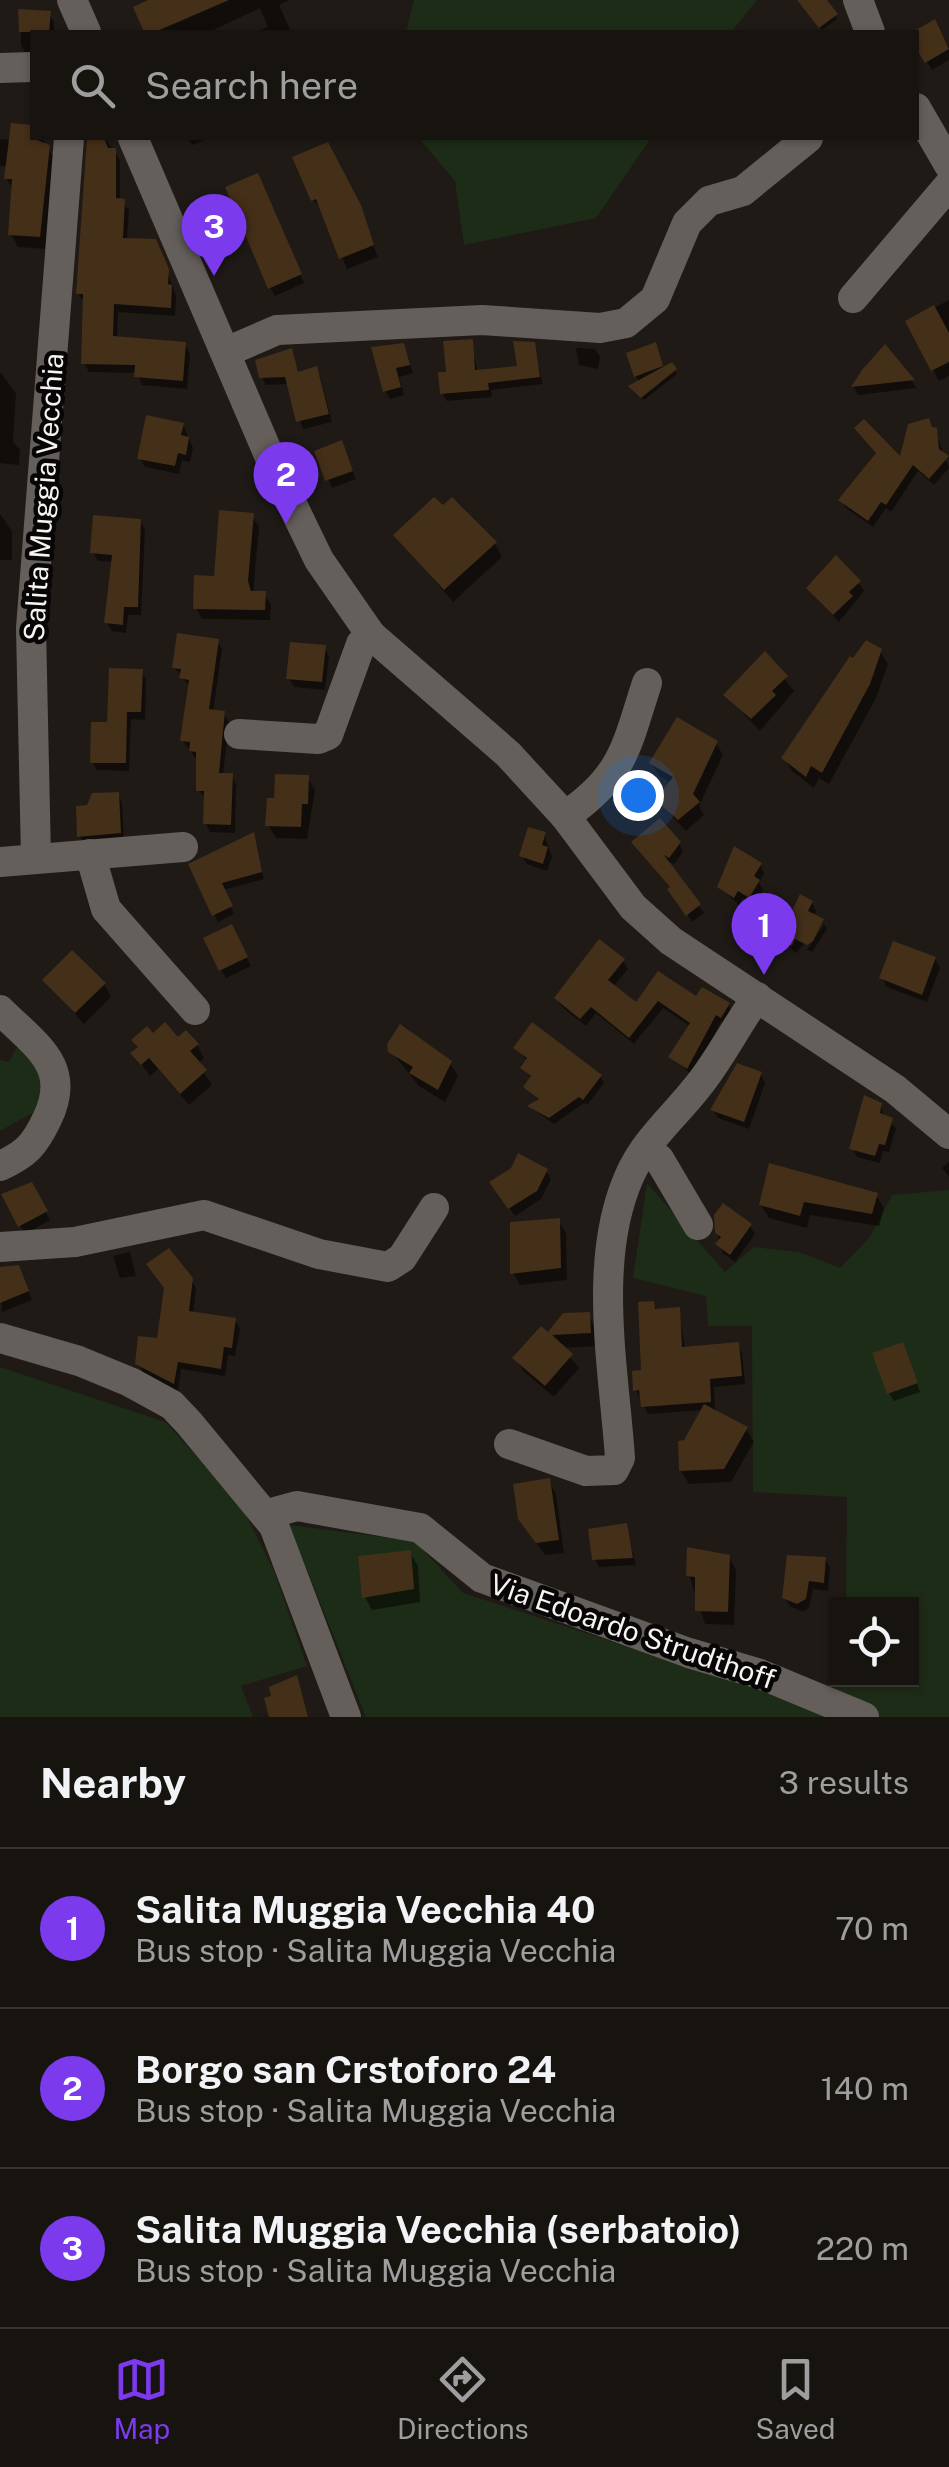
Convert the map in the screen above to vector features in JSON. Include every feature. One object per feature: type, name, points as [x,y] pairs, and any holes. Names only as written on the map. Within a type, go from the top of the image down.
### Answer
[{"type":"street","points":[[858,0],[869,30]]},
{"type":"street","points":[[1,68],[30,67]]},
{"type":"street","points":[[919,113],[949,166]]},
{"type":"street","name":"Salita Muggia Vecchia","points":[[36,858],[31,628],[69,140]]},
{"type":"street","points":[[134,140],[319,560],[371,635],[508,754],[565,816],[633,907],[671,941],[896,1089],[949,1134]]},
{"type":"street","points":[[226,352],[277,330],[296,328],[482,320],[600,328],[626,323],[655,299],[687,223],[709,201],[743,191],[806,140]]},
{"type":"street","points":[[853,298],[949,185]]},
{"type":"street","points":[[239,734],[318,739],[328,734],[362,644],[371,635]]},
{"type":"street","points":[[565,816],[598,794],[618,769],[648,683]]},
{"type":"street","points":[[0,862],[184,846]]},
{"type":"street","points":[[90,854],[106,909],[195,1010]]},
{"type":"street","points":[[509,1444],[586,1471],[614,1470],[620,1458],[610,1308],[612,1251],[620,1203],[645,1149],[698,1086],[757,997]]},
{"type":"street","points":[[0,1010],[55,1070],[56,1102],[31,1150],[0,1166]]},
{"type":"street","points":[[0,1145],[44,1124]]},
{"type":"street","points":[[645,1149],[659,1159],[698,1224]]},
{"type":"street","points":[[0,1247],[74,1242],[204,1215],[319,1254],[388,1267],[402,1258],[434,1208]]},
{"type":"street","points":[[0,1338],[79,1360],[158,1396],[189,1424],[268,1514],[302,1594],[346,1717]]},
{"type":"street","name":"Via Edoardo Strudthoff","points":[[268,1514],[297,1506],[420,1528],[482,1578],[688,1653],[760,1674],[864,1717]]},
{"type":"green space","points":[[414,0],[757,0],[733,30],[406,30]]},
{"type":"green space","points":[[421,140],[650,140],[596,218],[464,245],[455,181]]},
{"type":"green space","points":[[21,1040],[45,1073],[43,1107],[0,1131],[0,1060],[9,1062]]},
{"type":"green space","points":[[647,1183],[725,1272],[754,1247],[799,1252],[840,1268],[870,1237],[892,1195],[949,1190],[949,1717],[366,1717],[289,1525],[415,1541],[463,1593],[816,1708],[836,1687],[919,1687],[919,1597],[846,1597],[847,1497],[753,1492],[752,1326],[708,1326],[706,1296],[633,1278]]},
{"type":"green space","points":[[0,1367],[165,1422],[240,1503],[274,1571],[307,1666],[241,1686],[253,1717],[0,1717]]},
{"type":"building","points":[[148,0],[229,0],[160,30],[143,30],[133,7]]},
{"type":"building","points":[[797,0],[827,0],[838,14],[819,28]]},
{"type":"building","points":[[18,9],[51,11],[49,30],[19,32]]},
{"type":"building","points":[[935,19],[949,49],[925,63],[919,54],[916,30]]},
{"type":"building","points":[[11,123],[30,125],[30,140],[50,145],[40,237],[8,235],[12,179],[4,179]]},
{"type":"building","points":[[87,140],[105,140],[108,148],[116,148],[116,198],[125,199],[123,238],[156,239],[169,269],[168,284],[172,285],[171,308],[114,304],[113,336],[186,342],[183,381],[134,377],[135,365],[81,364],[83,294],[76,294]]},
{"type":"building","points":[[328,142],[361,205],[374,245],[339,259],[316,199],[311,201],[292,157]]},
{"type":"building","points":[[258,173],[302,274],[268,289],[225,187]]},
{"type":"building","points":[[934,305],[949,333],[949,362],[931,371],[905,321]]},
{"type":"building","points":[[473,339],[475,370],[517,366],[513,341],[535,342],[540,377],[488,383],[489,390],[440,394],[438,372],[446,372],[443,341]]},
{"type":"building","points":[[656,342],[663,366],[634,377],[626,353]]},
{"type":"building","points":[[404,343],[410,365],[396,368],[401,387],[383,392],[371,347]]},
{"type":"building","points":[[885,344],[915,380],[851,387],[862,370]]},
{"type":"building","points":[[292,348],[298,372],[317,366],[329,414],[296,422],[285,377],[259,378],[255,360]]},
{"type":"building","points":[[672,362],[677,369],[641,398],[628,386]]},
{"type":"building","points":[[146,415],[184,423],[181,435],[189,437],[186,455],[178,453],[175,466],[137,459]]},
{"type":"building","points":[[929,418],[932,427],[937,428],[939,449],[949,456],[929,479],[913,465],[886,505],[881,502],[868,521],[838,500],[876,453],[854,428],[864,419],[900,456],[908,424]]},
{"type":"building","points":[[342,440],[353,471],[325,481],[314,451]]},
{"type":"building","points":[[434,497],[443,505],[452,497],[497,542],[444,590],[393,535]]},
{"type":"building","points":[[219,510],[254,513],[248,581],[251,591],[266,591],[265,610],[193,609],[194,575],[214,576]]},
{"type":"building","points":[[93,515],[141,519],[138,607],[124,607],[123,625],[104,623],[112,555],[90,553]]},
{"type":"building","points":[[836,555],[861,581],[849,592],[853,596],[833,615],[806,588]]},
{"type":"building","points":[[177,633],[219,639],[209,709],[225,711],[219,773],[233,773],[231,825],[203,824],[204,791],[196,791],[196,752],[189,751],[190,742],[180,741],[189,680],[179,678],[181,669],[172,668]]},
{"type":"building","points":[[866,640],[882,649],[870,684],[822,773],[811,766],[806,777],[781,758],[850,656],[853,658]]},
{"type":"building","points":[[290,642],[326,645],[322,682],[286,679]]},
{"type":"building","points":[[765,651],[788,676],[772,691],[776,695],[751,719],[723,695]]},
{"type":"building","points":[[109,668],[143,669],[141,712],[127,712],[126,763],[90,763],[91,722],[107,722]]},
{"type":"building","points":[[677,717],[718,741],[693,794],[700,802],[678,820],[655,800],[673,777],[649,763]]},
{"type":"building","points":[[275,774],[309,775],[308,804],[302,804],[301,827],[265,826],[267,798],[274,798]]},
{"type":"building","points":[[119,792],[121,833],[77,837],[76,806],[87,805],[92,793]]},
{"type":"building","points":[[660,818],[681,842],[669,858],[664,855],[701,904],[686,916],[667,889],[670,887],[631,842]]},
{"type":"building","points":[[528,827],[546,832],[542,845],[548,847],[543,864],[519,856]]},
{"type":"building","points":[[254,832],[262,872],[222,883],[233,906],[212,916],[188,864]]},
{"type":"building","points":[[734,846],[762,863],[754,876],[760,880],[749,898],[738,891],[734,898],[717,887]]},
{"type":"building","points":[[800,894],[813,901],[808,911],[824,919],[813,941],[807,945],[795,939],[792,946],[778,939]]},
{"type":"building","points":[[232,924],[248,957],[219,971],[203,938]]},
{"type":"building","points":[[599,939],[625,959],[608,980],[636,1002],[658,971],[696,996],[702,987],[730,1003],[721,1018],[716,1015],[687,1069],[668,1057],[690,1023],[658,1001],[629,1038],[591,1007],[580,1019],[554,998]]},
{"type":"building","points":[[893,941],[936,957],[922,995],[879,978]]},
{"type":"building","points":[[72,950],[106,983],[75,1013],[42,980]]},
{"type":"building","points":[[165,1022],[178,1037],[186,1030],[199,1044],[190,1051],[207,1070],[180,1094],[149,1058],[141,1065],[130,1053],[138,1047],[131,1040],[147,1026],[153,1033]]},
{"type":"building","points":[[532,1022],[602,1075],[583,1100],[579,1097],[549,1118],[527,1106],[539,1099],[523,1087],[531,1076],[520,1068],[527,1058],[513,1048]]},
{"type":"building","points":[[400,1024],[452,1061],[438,1090],[409,1073],[413,1067],[388,1052],[387,1044]]},
{"type":"building","points":[[737,1063],[762,1072],[744,1122],[710,1110]]},
{"type":"building","points":[[864,1095],[882,1103],[880,1113],[893,1118],[885,1145],[879,1144],[875,1156],[849,1149]]},
{"type":"building","points":[[518,1153],[548,1169],[537,1191],[508,1209],[489,1182],[511,1168]]},
{"type":"building","points":[[769,1163],[878,1193],[872,1214],[804,1202],[800,1216],[759,1205]]},
{"type":"building","points":[[32,1182],[48,1211],[18,1227],[1,1194]]},
{"type":"building","points":[[723,1203],[752,1224],[730,1255],[715,1244],[721,1237],[715,1233],[714,1215]]},
{"type":"building","points":[[560,1218],[561,1268],[510,1274],[510,1222]]},
{"type":"building","points":[[169,1248],[193,1278],[189,1311],[236,1318],[232,1348],[224,1347],[221,1369],[178,1362],[174,1384],[135,1364],[138,1336],[157,1338],[164,1288],[146,1264]]},
{"type":"building","points":[[19,1265],[29,1291],[0,1303],[0,1267]]},
{"type":"building","points":[[654,1301],[655,1309],[680,1307],[682,1347],[739,1342],[742,1376],[710,1379],[711,1402],[641,1407],[639,1390],[633,1391],[632,1371],[641,1370],[638,1302]]},
{"type":"building","points":[[590,1312],[591,1333],[552,1335],[573,1354],[545,1386],[512,1358],[541,1326],[548,1332],[563,1313]]},
{"type":"building","points":[[903,1342],[918,1383],[887,1394],[872,1353]]},
{"type":"building","points":[[704,1404],[748,1427],[724,1469],[679,1471],[678,1441],[684,1440]]},
{"type":"building","points":[[550,1478],[559,1540],[536,1543],[518,1519],[513,1484]]},
{"type":"building","points":[[627,1523],[633,1558],[592,1560],[588,1529]]},
{"type":"building","points":[[687,1547],[730,1555],[728,1612],[695,1611],[695,1577],[686,1576]]},
{"type":"building","points":[[411,1550],[414,1589],[362,1598],[358,1556]]},
{"type":"building","points":[[787,1555],[826,1557],[824,1583],[809,1581],[806,1599],[797,1604],[782,1598]]},
{"type":"building","points":[[297,1675],[308,1717],[269,1717],[264,1698],[271,1696],[269,1687]]},
{"type":"place","name":"Salita Muggia Vecchia (serbatoio)","points":[[214,276]]},
{"type":"place","name":"Borgo san Crstoforo 24","points":[[286,524]]},
{"type":"place","name":"Salita Muggia Vecchia 40","points":[[764,975]]}]
